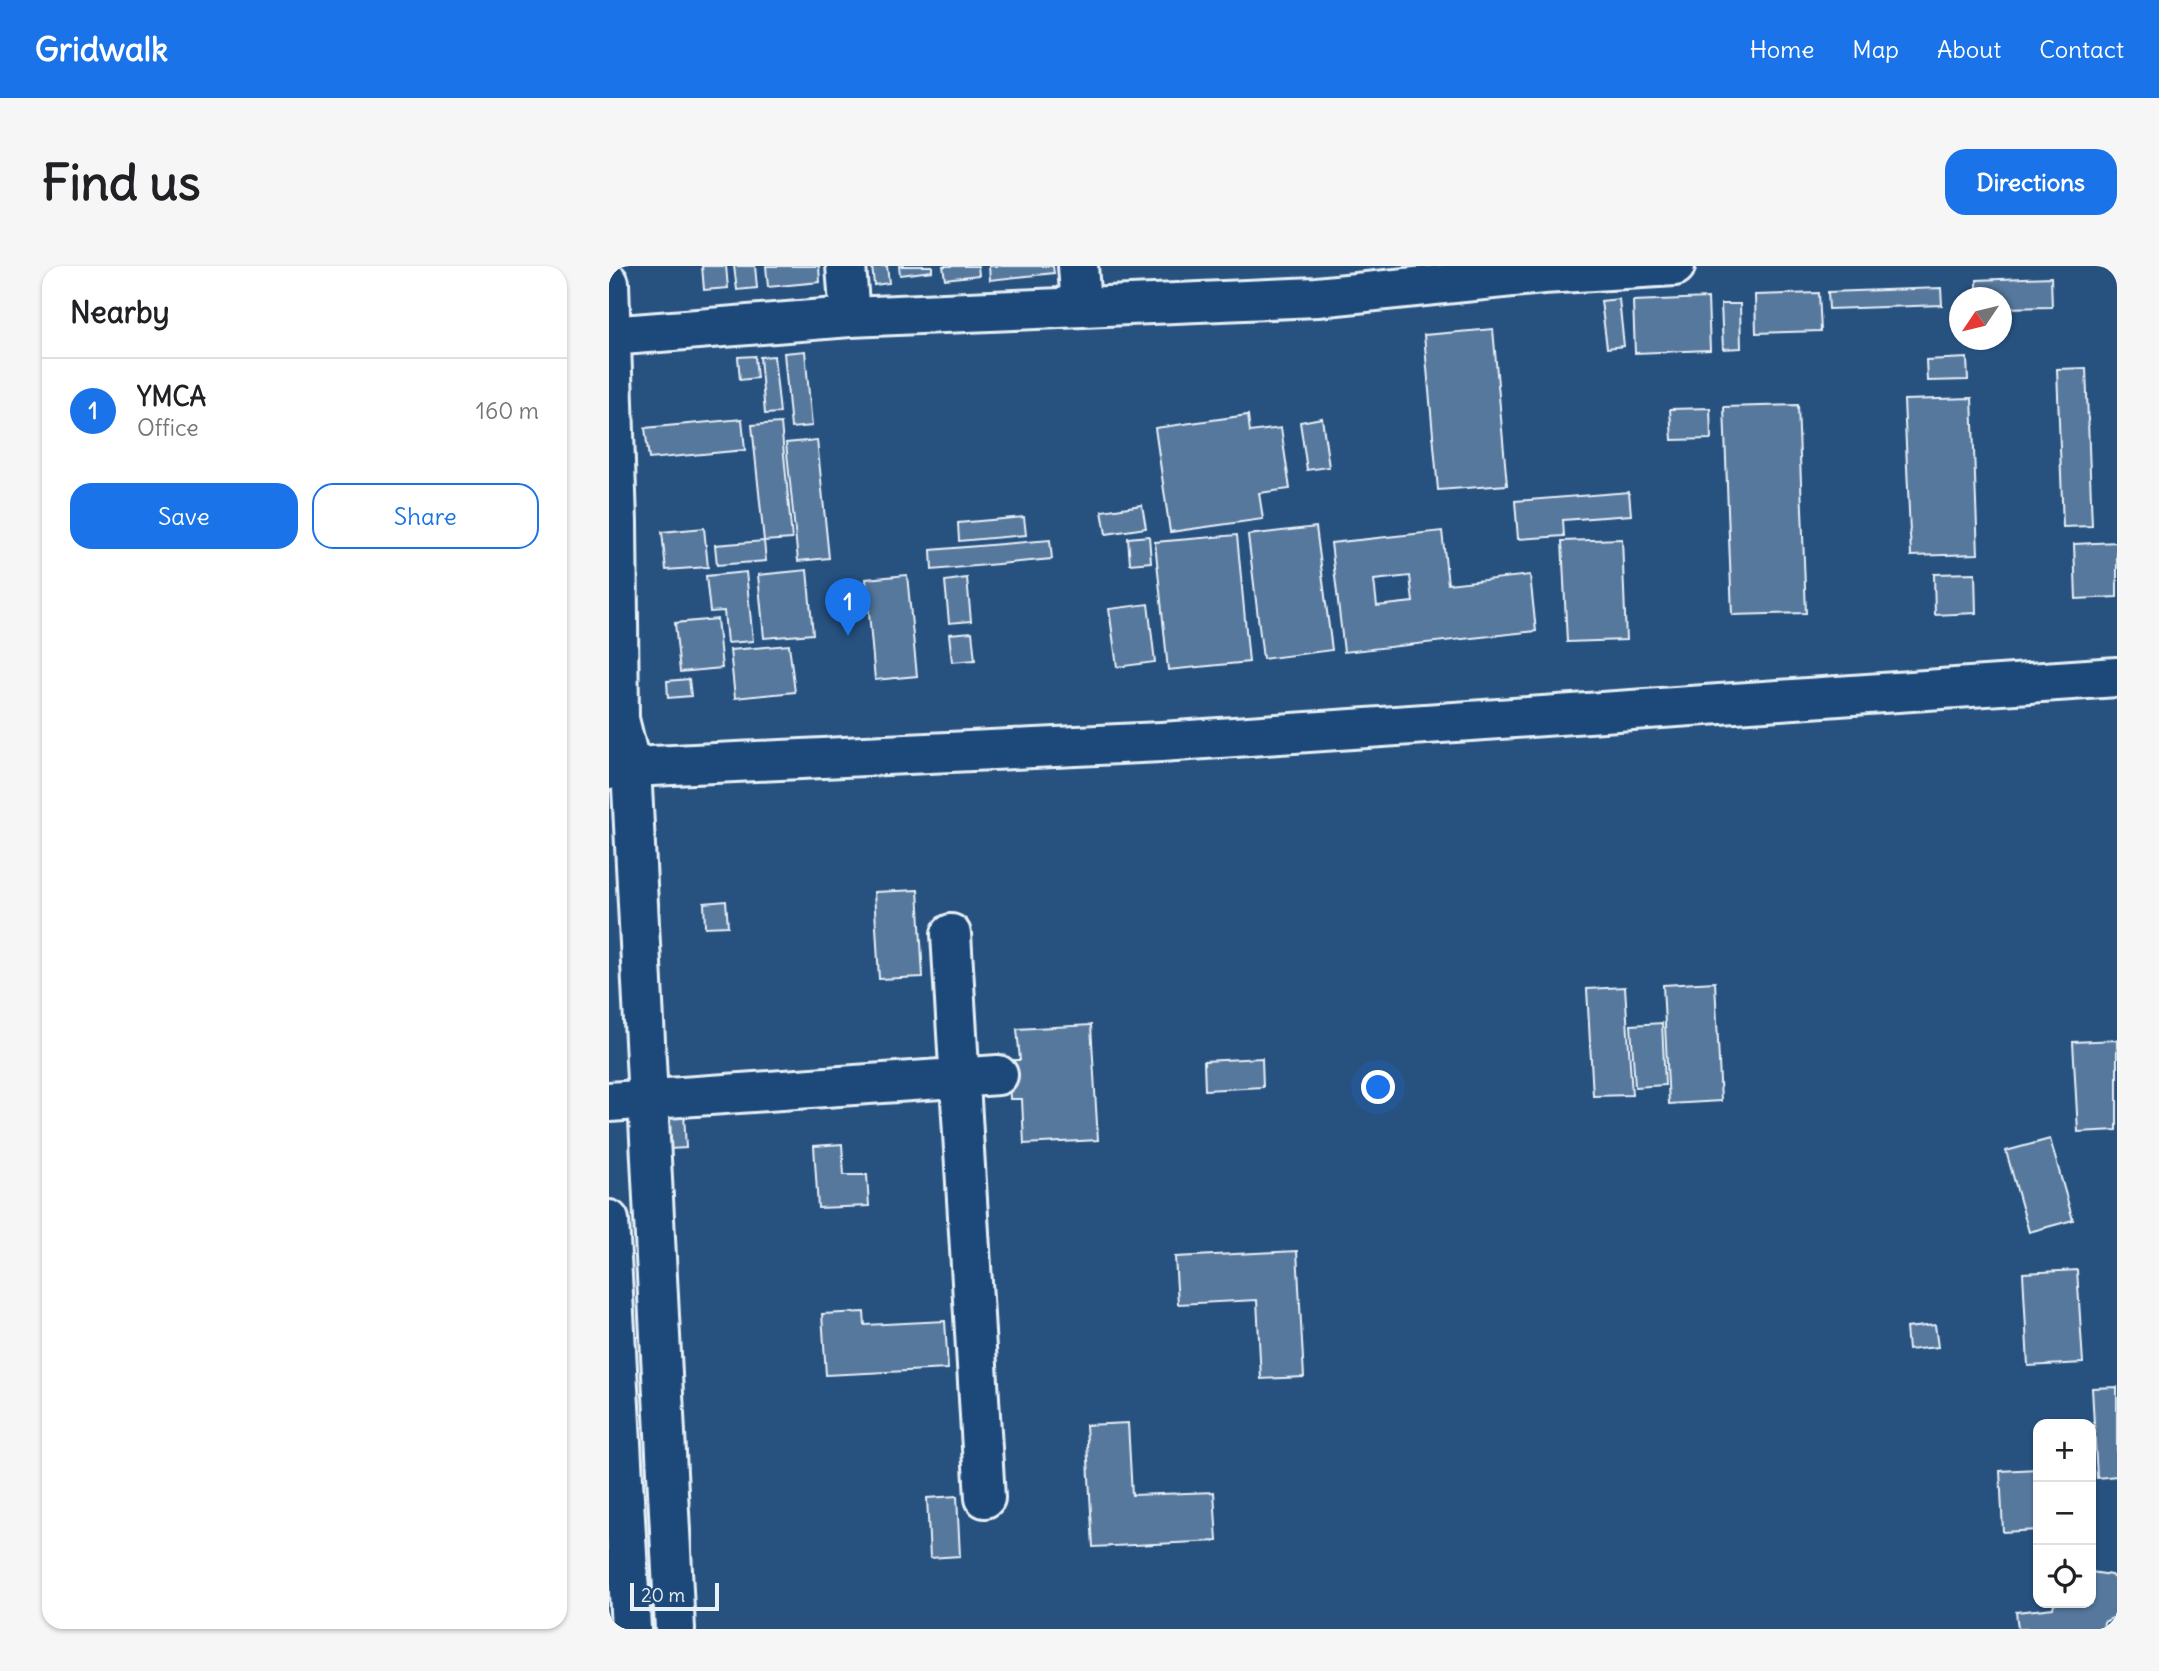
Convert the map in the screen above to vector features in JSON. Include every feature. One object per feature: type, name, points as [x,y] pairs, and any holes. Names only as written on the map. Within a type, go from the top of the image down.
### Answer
[{"type":"street","points":[[846,266],[850,317]]},
{"type":"street","points":[[1078,266],[1081,305]]},
{"type":"street","points":[[611,335],[850,317],[1081,305],[1315,281],[1675,266]]},
{"type":"street","points":[[609,283],[614,727],[620,768],[649,1100],[675,1629]]},
{"type":"street","points":[[620,768],[1161,742],[2117,677]]},
{"type":"street","points":[[951,934],[979,1077],[965,1190],[985,1498]]},
{"type":"street","points":[[609,1102],[979,1077]]},
{"type":"street","points":[[609,1220],[631,1629]]},
{"type":"building","points":[[702,266],[726,266],[728,288],[704,290]]},
{"type":"building","points":[[734,266],[755,266],[757,288],[737,290]]},
{"type":"building","points":[[766,266],[819,266],[820,282],[768,287]]},
{"type":"building","points":[[872,266],[887,266],[889,283],[874,285]]},
{"type":"building","points":[[899,266],[932,266],[932,271],[900,275]]},
{"type":"building","points":[[943,266],[978,266],[979,275],[945,279]]},
{"type":"building","points":[[989,266],[1053,266],[1054,273],[990,280]]},
{"type":"building","points":[[2051,277],[2052,307],[2012,308],[2012,287],[1977,287],[1977,280]]},
{"type":"building","points":[[1941,288],[1942,305],[1829,309],[1828,292]]},
{"type":"building","points":[[1819,293],[1821,331],[1756,333],[1755,295]]},
{"type":"building","points":[[1708,298],[1710,350],[1635,353],[1633,301]]},
{"type":"building","points":[[1619,299],[1624,346],[1607,348],[1601,301]]},
{"type":"building","points":[[1721,304],[1740,304],[1741,348],[1723,349]]},
{"type":"building","points":[[1493,329],[1507,485],[1438,490],[1424,335]]},
{"type":"building","points":[[805,351],[812,426],[791,428],[784,353]]},
{"type":"building","points":[[755,356],[757,378],[740,380],[738,357]]},
{"type":"building","points":[[774,356],[780,413],[765,414],[760,357]]},
{"type":"building","points":[[1967,358],[1968,380],[1927,381],[1926,360]]},
{"type":"building","points":[[2086,368],[2092,526],[2063,527],[2057,369]]},
{"type":"building","points":[[1972,398],[1978,554],[1911,556],[1904,400]]},
{"type":"building","points":[[1798,405],[1806,613],[1732,615],[1724,407]]},
{"type":"building","points":[[1710,408],[1711,439],[1672,440],[1670,409]]},
{"type":"building","points":[[1248,415],[1250,432],[1281,428],[1290,489],[1259,493],[1263,519],[1170,532],[1155,428]]},
{"type":"building","points":[[1322,418],[1329,467],[1307,470],[1300,422]]},
{"type":"building","points":[[742,419],[745,450],[649,459],[645,428]]},
{"type":"building","points":[[781,423],[792,539],[764,541],[752,425]]},
{"type":"building","points":[[817,440],[829,558],[798,561],[786,443]]},
{"type":"building","points":[[1629,492],[1631,515],[1563,520],[1564,536],[1518,539],[1515,501]]},
{"type":"building","points":[[1142,505],[1146,528],[1106,534],[1102,511]]},
{"type":"building","points":[[1024,517],[1026,535],[959,541],[958,523]]},
{"type":"building","points":[[1316,527],[1332,650],[1263,659],[1248,535]]},
{"type":"building","points":[[704,528],[708,567],[666,570],[662,532]]},
{"type":"building","points":[[1442,531],[1448,584],[1530,575],[1536,631],[1344,652],[1331,543]],"holes":[[[1410,576],[1413,602],[1377,606],[1374,580]]]},
{"type":"building","points":[[1237,535],[1249,662],[1168,670],[1155,542]]},
{"type":"building","points":[[1149,536],[1151,562],[1130,564],[1128,538]]},
{"type":"building","points":[[1622,539],[1626,640],[1567,642],[1562,541]]},
{"type":"building","points":[[1050,540],[1052,559],[932,570],[931,550]]},
{"type":"building","points":[[764,541],[766,561],[717,565],[715,545]]},
{"type":"building","points":[[2117,542],[2117,597],[2076,599],[2074,544]]},
{"type":"building","points":[[807,570],[813,634],[764,638],[758,575]]},
{"type":"building","points":[[746,572],[753,641],[727,643],[724,611],[710,612],[706,576]]},
{"type":"building","points":[[1975,573],[1976,613],[1935,615],[1934,574]]},
{"type":"building","points":[[907,575],[917,676],[875,680],[866,579]]},
{"type":"building","points":[[967,578],[971,621],[949,623],[945,581]]},
{"type":"building","points":[[1148,604],[1155,662],[1117,667],[1109,609]]},
{"type":"building","points":[[717,619],[722,668],[680,672],[675,623]]},
{"type":"building","points":[[972,632],[975,660],[952,662],[949,634]]},
{"type":"building","points":[[789,645],[795,692],[735,698],[730,650]]},
{"type":"building","points":[[689,679],[691,696],[668,698],[667,681]]},
{"type":"building","points":[[918,890],[923,977],[879,979],[874,892]]},
{"type":"building","points":[[726,901],[728,926],[705,927],[704,903]]},
{"type":"building","points":[[1715,982],[1721,1101],[1669,1104],[1663,985]]},
{"type":"building","points":[[1625,987],[1632,1095],[1593,1096],[1587,989]]},
{"type":"building","points":[[1662,1023],[1665,1085],[1635,1087],[1631,1025]]},
{"type":"building","points":[[1091,1025],[1098,1140],[1024,1144],[1022,1099],[1010,1099],[1008,1060],[1020,1060],[1017,1029]]},
{"type":"building","points":[[2117,1040],[2117,1130],[2078,1132],[2073,1042]]},
{"type":"building","points":[[1262,1058],[1263,1087],[1205,1090],[1204,1061]]},
{"type":"building","points":[[684,1114],[686,1148],[669,1149],[667,1115]]},
{"type":"building","points":[[2050,1139],[2073,1220],[2029,1232],[2006,1151]]},
{"type":"building","points":[[842,1144],[844,1175],[867,1175],[869,1206],[818,1208],[814,1146]]},
{"type":"building","points":[[1297,1251],[1304,1377],[1261,1379],[1257,1300],[1178,1304],[1175,1257]]},
{"type":"building","points":[[2077,1270],[2083,1363],[2028,1366],[2023,1273]]},
{"type":"building","points":[[864,1312],[865,1325],[945,1321],[948,1369],[826,1375],[822,1314]]},
{"type":"building","points":[[1935,1325],[1938,1347],[1908,1350],[1906,1328]]},
{"type":"building","points":[[2117,1387],[2117,1476],[2097,1478],[2096,1419],[2094,1419],[2092,1388]]},
{"type":"building","points":[[1128,1423],[1132,1495],[1214,1492],[1217,1541],[1093,1547],[1086,1425]]},
{"type":"building","points":[[2033,1469],[2033,1530],[2003,1532],[2000,1471]]},
{"type":"building","points":[[957,1496],[960,1556],[930,1558],[927,1498]]},
{"type":"building","points":[[2096,1573],[2111,1575],[2117,1581],[2117,1616],[2104,1622],[2103,1629],[2018,1629],[2016,1612],[2053,1608],[2096,1608]]},
{"type":"place","name":"YMCA","points":[[848,636]]}]
